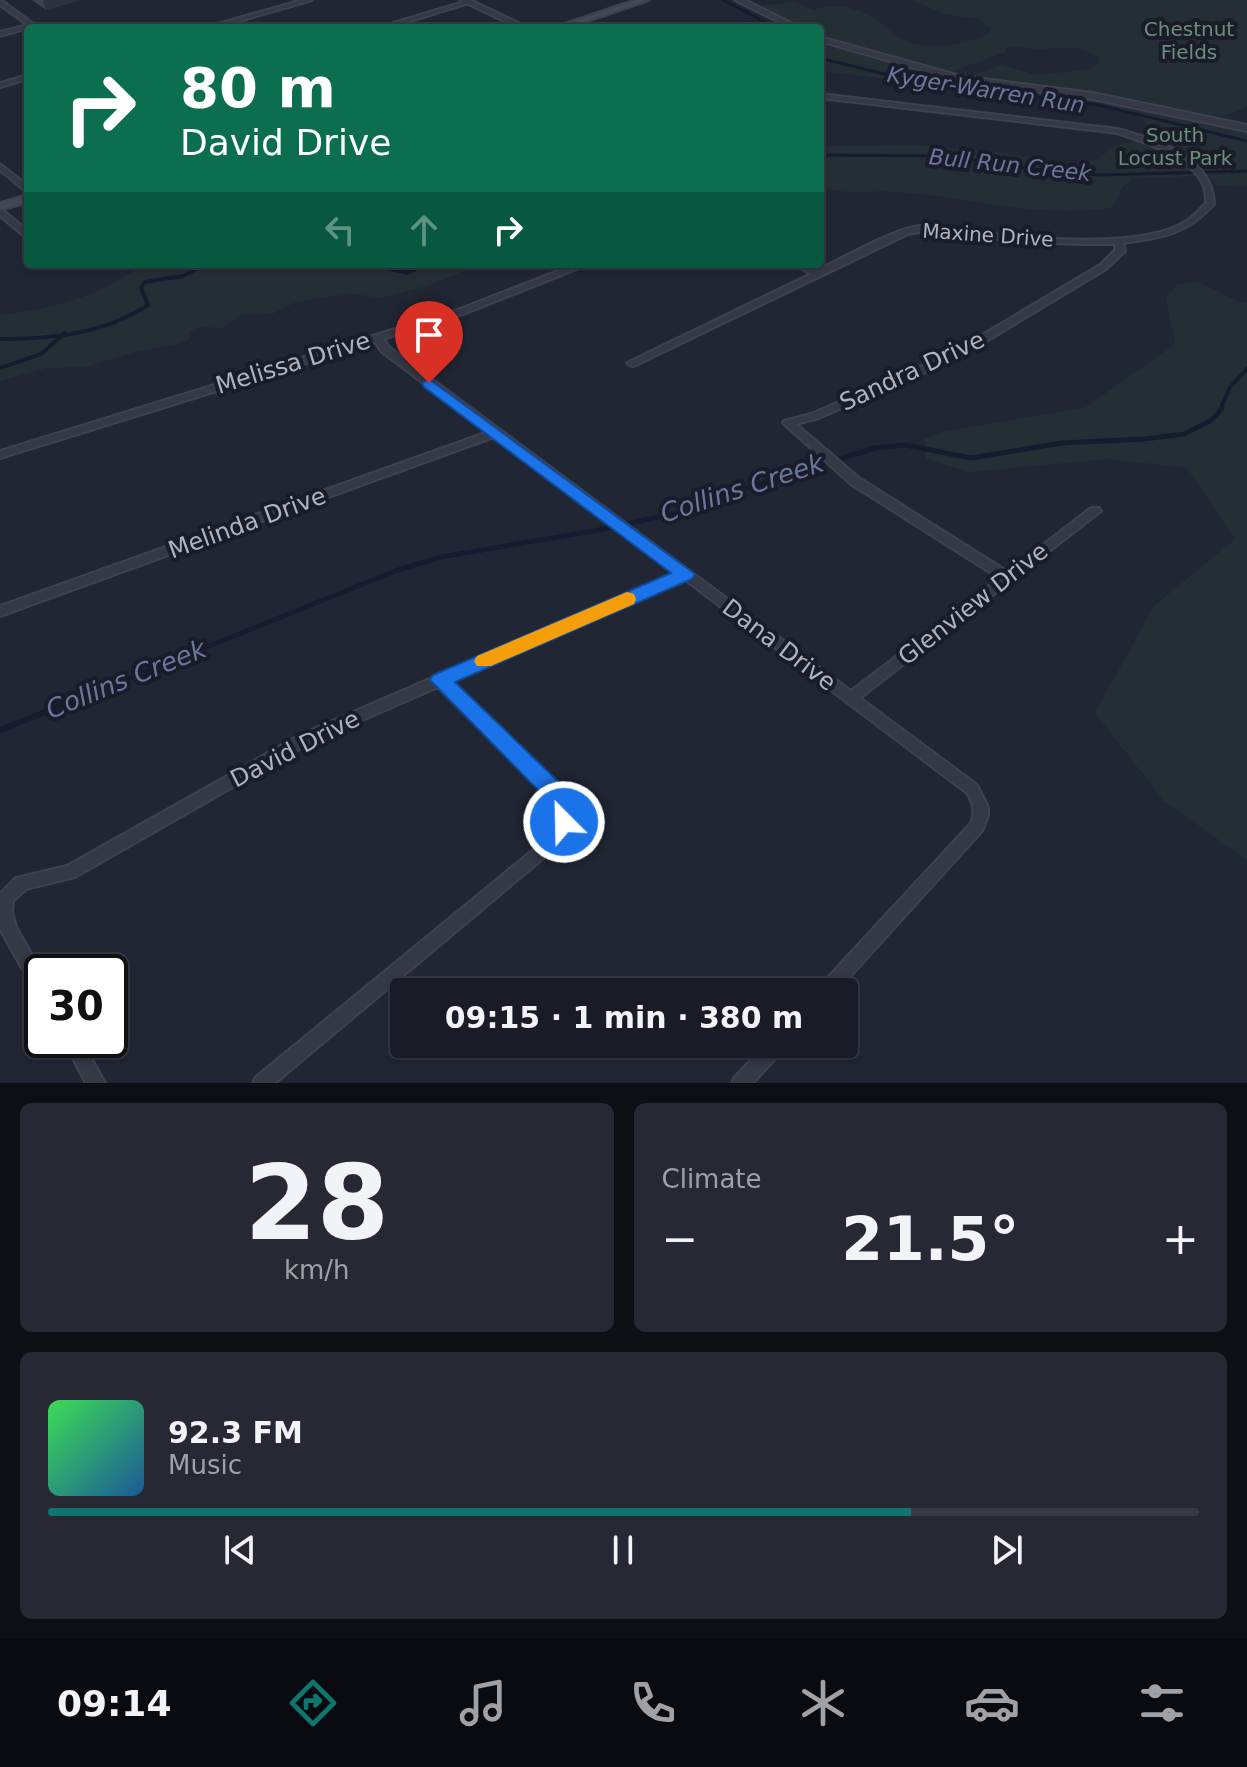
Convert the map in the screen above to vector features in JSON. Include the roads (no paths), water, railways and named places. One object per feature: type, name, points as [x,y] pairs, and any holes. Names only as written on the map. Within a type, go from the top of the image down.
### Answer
[{"type":"main road","points":[[570,24],[645,0]]},
{"type":"main road","points":[[0,209],[24,200]]},
{"type":"street","points":[[222,24],[309,0]]},
{"type":"street","points":[[739,0],[789,24]]},
{"type":"street","points":[[393,24],[466,1],[516,24]]},
{"type":"street","points":[[0,2],[31,24]]},
{"type":"street","points":[[0,34],[24,29]]},
{"type":"street","points":[[824,40],[959,78],[1093,96],[1247,128]]},
{"type":"street","points":[[0,85],[24,78]]},
{"type":"street","points":[[824,96],[1095,127],[1143,139],[1175,153],[1198,171],[1208,184],[1211,198],[1198,219],[1171,232],[1119,243]]},
{"type":"street","points":[[0,166],[24,187]]},
{"type":"street","points":[[0,209],[24,232]]},
{"type":"street","name":"Maxine Drive","points":[[632,363],[912,230],[1119,243]]},
{"type":"street","name":"Sandra Drive","points":[[1007,577],[830,461],[788,423],[815,416],[956,355],[1103,267],[1120,251],[1119,243]]},
{"type":"street","name":"Melissa Drive","points":[[0,455],[463,311],[574,268]]},
{"type":"street","points":[[807,268],[819,274]]},
{"type":"street","name":"Dana Drive","points":[[377,337],[386,350],[494,433],[972,789],[980,799],[983,813],[977,827],[838,978]]},
{"type":"street","name":"Melinda Drive","points":[[0,611],[494,433]]},
{"type":"street","name":"Glenview Drive","points":[[851,698],[1095,511]]},
{"type":"street","name":"David Drive","points":[[24,957],[8,929],[4,912],[6,898],[12,889],[34,879],[70,872],[292,746],[685,574]]},
{"type":"street","points":[[262,1083],[554,841],[560,832],[565,811],[556,794],[440,680]]},
{"type":"street","points":[[82,1058],[96,1083]]},
{"type":"street","points":[[741,1083],[764,1058]]},
{"type":"waterway","name":"Kyger-Warren Run","points":[[723,0],[768,24]]},
{"type":"waterway","name":"Kyger-Warren Run","points":[[824,59],[904,79],[1099,105],[1247,141]]},
{"type":"waterway","name":"Bull Run Creek","points":[[824,155],[954,156],[1011,167],[1099,175],[1247,171]]},
{"type":"waterway","name":"Bull Run Creek","points":[[63,335],[95,329],[131,315],[148,305],[141,288],[145,282],[183,276],[198,268]]},
{"type":"waterway","name":"Bull Run Creek","points":[[388,268],[407,273],[418,268]]},
{"type":"waterway","name":"Bull Run Creek","points":[[0,339],[63,335]]},
{"type":"waterway","name":"Bull Run Creek","points":[[0,368],[41,354],[63,335]]},
{"type":"waterway","name":"Collins Creek","points":[[1220,410],[1230,387],[1247,369]]},
{"type":"waterway","name":"Collins Creek","points":[[65,704],[395,571],[441,557],[599,530],[695,509],[740,490],[875,448],[905,445],[971,458],[1062,443],[1144,439],[1184,434],[1212,420],[1222,408]]},
{"type":"waterway","name":"Collins Creek","points":[[0,730],[65,704]]},
{"type":"park label","name":"Chestnut Fields","points":[[1189,40]]},
{"type":"park label","name":"South Locust Park","points":[[1175,146]]}]
